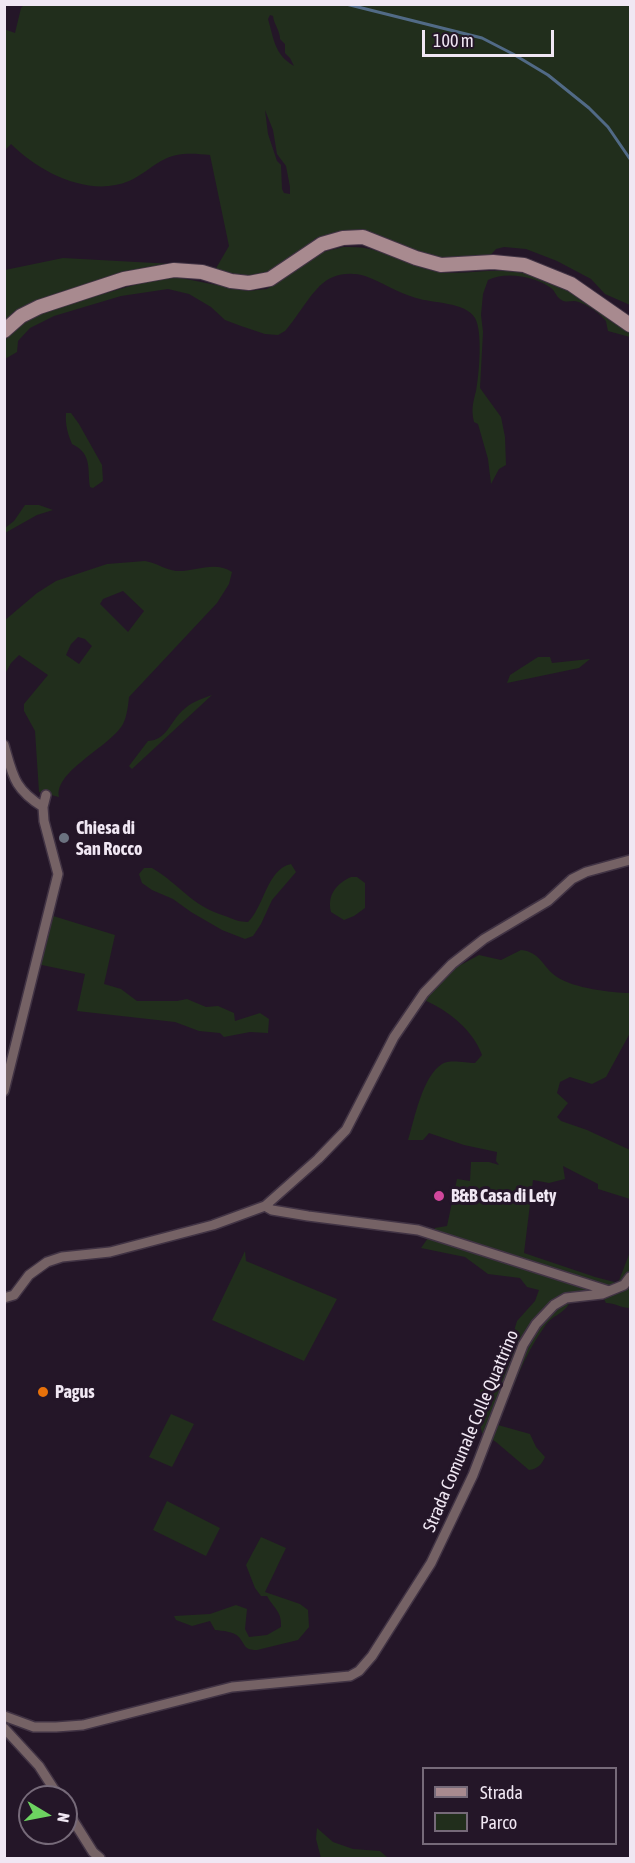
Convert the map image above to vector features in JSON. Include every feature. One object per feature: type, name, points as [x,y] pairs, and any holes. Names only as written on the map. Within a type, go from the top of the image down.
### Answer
[{"type":"main road","points":[[4,331],[21,316],[39,307],[124,279],[174,270],[202,272],[231,281],[249,283],[270,279],[322,244],[343,238],[363,237],[416,258],[441,265],[493,262],[524,265],[571,284],[630,326]]},
{"type":"street","points":[[4,745],[14,782],[33,801],[43,807]]},
{"type":"street","points":[[4,1090],[58,874],[51,853],[43,807],[46,795]]},
{"type":"street","points":[[4,1298],[14,1295],[29,1275],[47,1262],[62,1257],[110,1252],[213,1225],[264,1206],[318,1159],[346,1130],[394,1037],[424,993],[452,964],[484,939],[548,901],[572,879],[586,872],[630,860]]},
{"type":"street","points":[[264,1206],[272,1210],[308,1216],[418,1230],[609,1291]]},
{"type":"street","name":"Strada Comunale Colle Quattrino","points":[[4,1716],[34,1727],[83,1725],[232,1687],[350,1676],[359,1671],[372,1656],[431,1563],[472,1475],[523,1345],[536,1324],[554,1305],[566,1298],[609,1291],[624,1285],[630,1277]]},
{"type":"street","points":[[4,1728],[39,1766],[51,1785]]},
{"type":"street","points":[[78,1828],[93,1852],[100,1858]]},
{"type":"green space","points":[[25,4],[630,5],[630,305],[605,294],[591,279],[557,261],[526,249],[504,247],[496,249],[487,259],[446,262],[364,230],[316,238],[268,275],[245,280],[215,270],[229,246],[210,155],[173,156],[129,181],[98,186],[81,184],[50,172],[11,144],[5,150],[4,29],[15,33],[21,8]],"holes":[[[270,15],[273,16],[280,39],[285,44],[285,53],[294,66],[282,56],[276,46],[268,19]],[[265,110],[273,130],[277,154],[286,166],[290,194],[284,193],[282,189],[281,165],[277,161],[268,134]]]},
{"type":"green space","points":[[343,247],[370,249],[435,271],[453,273],[508,271],[541,278],[572,292],[630,329],[630,337],[608,331],[606,321],[596,311],[578,302],[562,300],[551,288],[537,280],[512,275],[488,280],[483,294],[481,315],[483,332],[480,388],[501,417],[505,437],[506,465],[499,469],[491,484],[488,459],[478,424],[474,422],[473,413],[480,354],[479,333],[475,318],[464,309],[409,296],[365,276],[345,274],[326,280],[285,331],[278,335],[265,334],[225,320],[211,307],[189,294],[168,289],[121,296],[54,316],[30,328],[18,341],[17,352],[5,359],[5,340],[25,320],[47,310],[170,276],[248,291],[267,289],[319,253]]},
{"type":"green space","points":[[63,258],[173,264],[170,268],[5,325],[5,270]]},
{"type":"green space","points":[[66,413],[71,413],[79,424],[102,465],[103,481],[93,488],[90,487],[86,458],[79,448],[72,444],[66,425]]},
{"type":"green space","points":[[25,505],[39,505],[53,510],[37,515],[5,533],[5,528],[14,521]]},
{"type":"green space","points":[[145,561],[176,571],[219,567],[232,572],[229,584],[217,603],[129,697],[123,724],[116,733],[65,778],[60,787],[59,797],[39,792],[35,731],[24,711],[24,704],[48,675],[19,655],[5,674],[4,621],[37,593],[56,581],[107,564]],"holes":[[[123,591],[144,611],[128,632],[100,604],[103,599]],[[78,637],[85,639],[92,646],[79,664],[66,655],[71,644]]]},
{"type":"green space","points":[[538,657],[550,657],[552,663],[590,659],[579,668],[507,683],[510,675]]},
{"type":"green space","points":[[212,695],[132,769],[129,766],[148,741],[164,734],[185,708]]},
{"type":"green space","points":[[291,864],[296,872],[272,900],[253,936],[245,939],[222,930],[173,899],[152,890],[142,883],[139,874],[144,868],[152,868],[203,906],[233,919],[248,922],[276,873]]},
{"type":"green space","points":[[351,877],[357,877],[365,883],[365,908],[344,920],[331,912],[330,900],[337,887]]},
{"type":"green space","points":[[50,915],[115,935],[104,984],[121,989],[137,1001],[187,999],[206,1007],[218,1006],[234,1013],[235,1021],[260,1013],[269,1019],[268,1033],[250,1032],[224,1037],[220,1033],[199,1031],[175,1022],[77,1011],[85,974],[37,964]]},
{"type":"green space","points":[[521,950],[533,954],[552,973],[564,981],[593,989],[630,993],[630,1033],[606,1077],[592,1084],[570,1077],[560,1082],[557,1093],[568,1103],[557,1117],[561,1121],[630,1150],[630,1199],[598,1189],[598,1184],[563,1166],[565,1179],[549,1183],[533,1180],[524,1253],[618,1283],[630,1252],[630,1308],[606,1303],[603,1297],[573,1296],[567,1307],[549,1322],[537,1337],[518,1374],[498,1425],[530,1434],[536,1447],[545,1457],[539,1466],[529,1470],[482,1433],[478,1413],[480,1392],[486,1381],[505,1361],[517,1321],[535,1301],[539,1290],[527,1287],[520,1278],[488,1274],[465,1257],[421,1248],[435,1228],[447,1226],[457,1179],[470,1181],[471,1162],[489,1162],[499,1165],[496,1161],[497,1152],[464,1145],[429,1133],[423,1140],[408,1140],[424,1088],[435,1070],[449,1062],[475,1063],[482,1055],[473,1037],[459,1022],[442,1009],[424,1000],[455,968],[479,955],[501,960]]},
{"type":"green space","points":[[245,1251],[246,1261],[337,1299],[304,1361],[212,1320]]},
{"type":"green space","points":[[171,1414],[194,1424],[172,1467],[149,1457]]},
{"type":"green space","points":[[167,1501],[220,1528],[206,1556],[153,1530]]},
{"type":"green space","points":[[261,1537],[286,1548],[265,1592],[300,1604],[308,1610],[309,1627],[298,1640],[253,1650],[246,1647],[234,1634],[215,1630],[210,1621],[192,1626],[176,1620],[174,1616],[210,1614],[236,1605],[247,1609],[245,1629],[249,1637],[267,1635],[281,1627],[279,1614],[267,1596],[261,1596],[255,1588],[246,1565]]},
{"type":"green space","points":[[317,1828],[333,1842],[353,1849],[380,1851],[388,1858],[321,1858],[316,1839]]},
{"type":"waterway","points":[[346,4],[482,38],[513,54],[548,75],[589,108],[608,127],[630,159]]},
{"type":"place","name":"Chiesa di San Rocco","points":[[64,838]]},
{"type":"place","name":"B&B Casa di Lety","points":[[439,1196]]},
{"type":"place","name":"Pagus","points":[[43,1392]]}]
